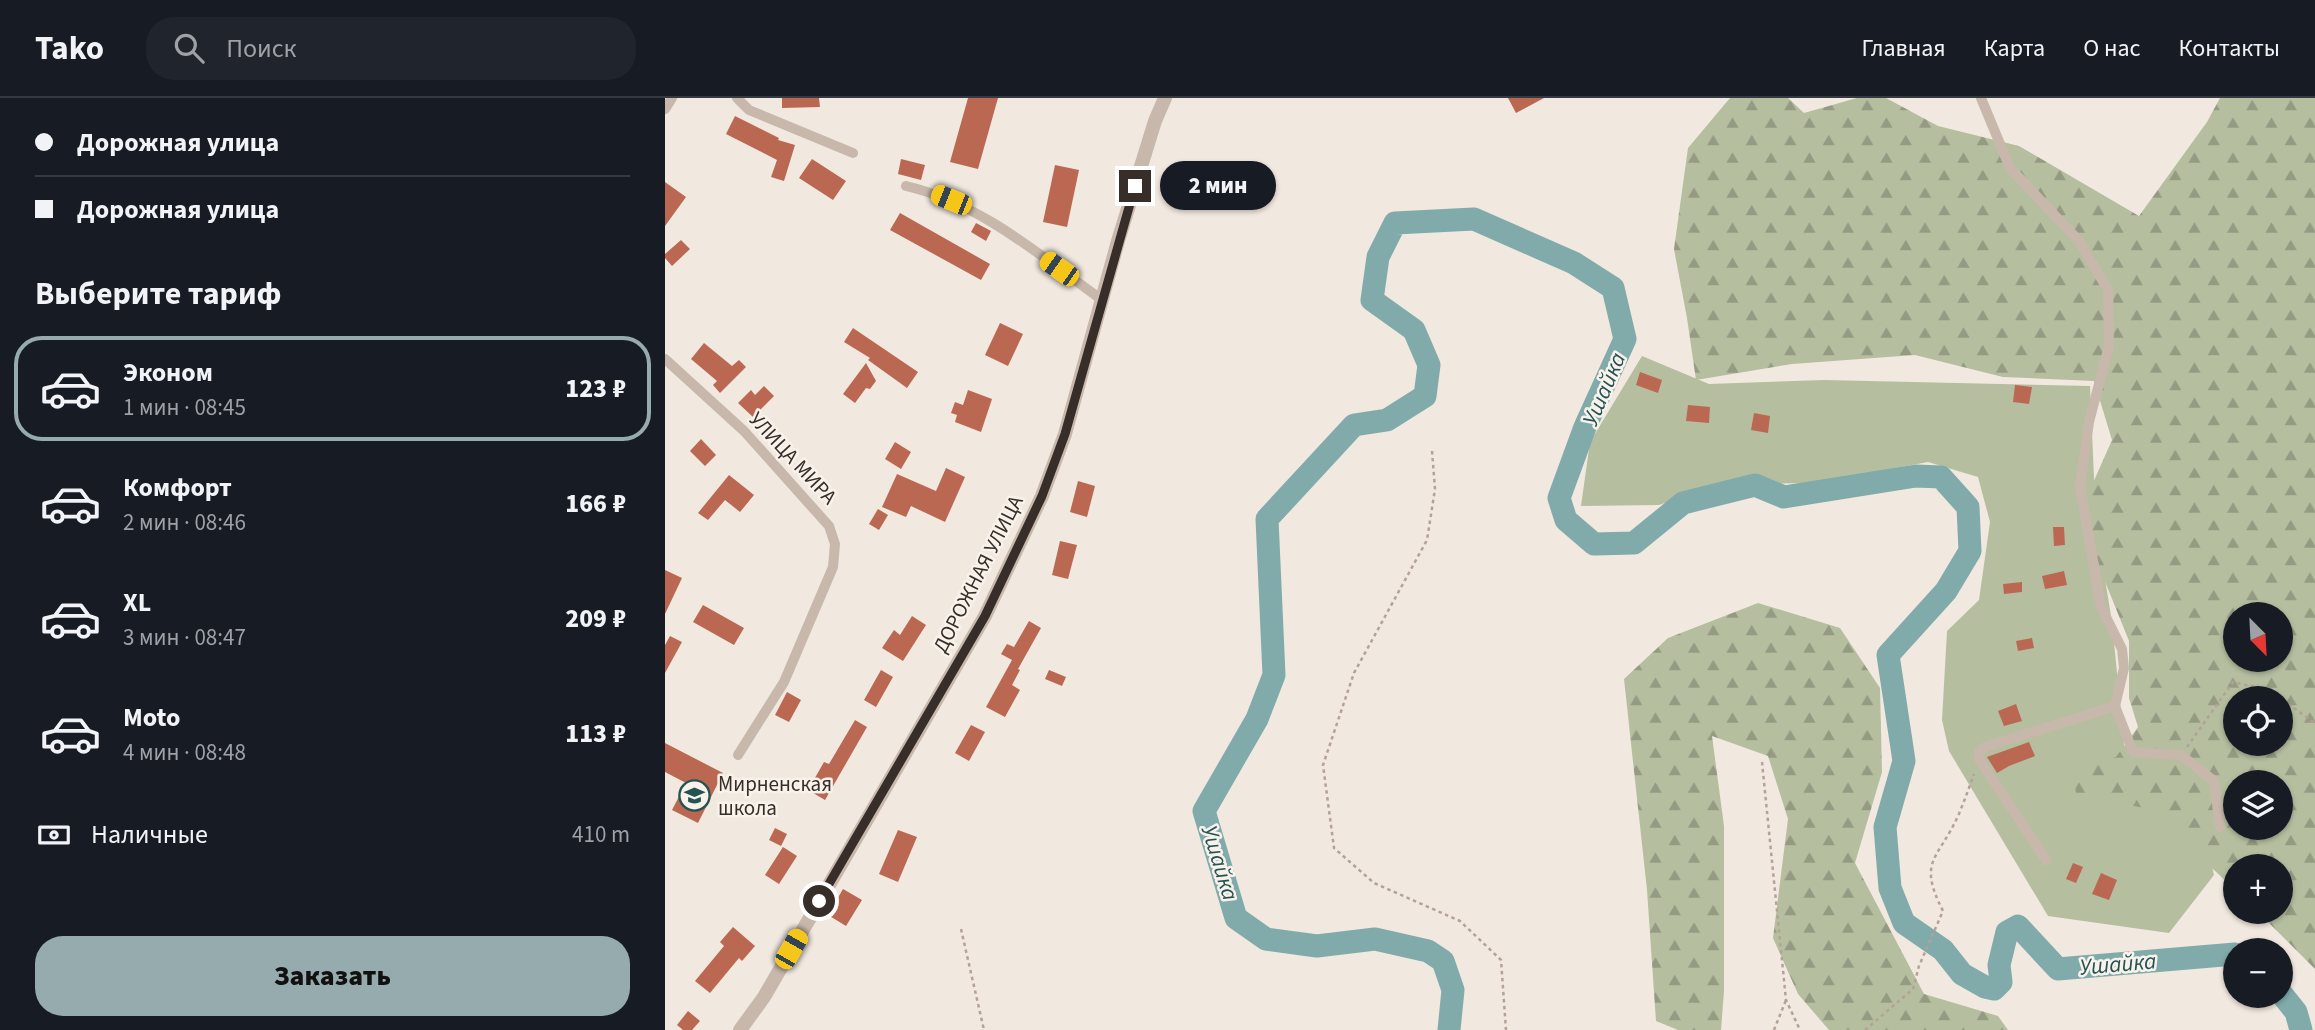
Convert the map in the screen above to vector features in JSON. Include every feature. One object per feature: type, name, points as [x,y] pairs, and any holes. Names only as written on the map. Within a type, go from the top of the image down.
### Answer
[{"type":"street","points":[[665,109],[671,98]]},
{"type":"street","points":[[737,98],[749,110],[853,153]]},
{"type":"street","name":"ДОРОЖНАЯ УЛИЦА","points":[[740,1030],[764,997],[985,616],[1042,496],[1065,434],[1154,121],[1165,98]]},
{"type":"street","points":[[1981,98],[2010,169],[2079,241],[2108,290],[2109,346],[2089,422],[2080,486],[2101,607],[2122,649],[2124,668],[2115,706],[2133,752],[2181,755],[2214,781],[2220,827]]},
{"type":"street","points":[[906,186],[951,200],[1006,232],[1102,300]]},
{"type":"street","name":"УЛИЦА МИРА","points":[[665,359],[744,431],[829,526],[834,536],[833,567],[784,682],[738,755]]},
{"type":"street","points":[[2046,860],[1979,759],[1979,752],[1985,747],[2115,706]]},
{"type":"path","points":[[1432,451],[1435,489],[1427,540],[1354,673],[1323,765],[1334,848],[1374,883],[1460,921],[1501,960],[1506,1030]]},
{"type":"path","points":[[2181,755],[2233,682],[2268,690],[2315,723]]},
{"type":"path","points":[[1865,1030],[1913,989],[1919,966],[1944,911],[1932,888],[1931,862],[1958,817],[1979,759]]},
{"type":"path","points":[[1762,762],[1786,1000],[1800,1030]]},
{"type":"path","points":[[961,929],[984,1030]]},
{"type":"path","points":[[1774,1030],[1786,1000]]},
{"type":"green space","points":[[1730,98],[1788,98],[1804,113],[1857,98],[1886,98],[1938,126],[2019,146],[2139,216],[2207,122],[2220,98],[2315,98],[2315,969],[2293,947],[2293,938],[2284,938],[2270,924],[2293,924],[2293,854],[2223,854],[2223,879],[2150,809],[2076,795],[2074,776],[2084,765],[2116,757],[2138,727],[2129,698],[2129,641],[2102,574],[2081,510],[2112,440],[2094,381],[2003,377],[1915,355],[1792,364],[1696,380],[1674,249],[1688,148]]},
{"type":"green space","points":[[1642,356],[1709,384],[1824,380],[2090,386],[2096,524],[2112,622],[2126,764],[2208,849],[2214,875],[2169,933],[2048,916],[1949,751],[1942,720],[1947,631],[1979,600],[1990,522],[1978,477],[1928,462],[1815,483],[1719,484],[1659,505],[1581,506],[1590,442]]},
{"type":"green space","points":[[1758,603],[1840,628],[1880,688],[1882,772],[1855,863],[1924,994],[1998,1016],[2008,1030],[1829,1030],[1798,994],[1773,938],[1788,819],[1768,756],[1712,736],[1724,826],[1724,991],[1721,1030],[1678,1030],[1656,1021],[1647,890],[1624,679],[1668,638]]},
{"type":"building","points":[[782,98],[819,98],[820,107],[782,108]]},
{"type":"building","points":[[968,98],[998,98],[978,169],[950,162]]},
{"type":"building","points":[[1508,98],[1544,98],[1516,113]]},
{"type":"building","points":[[735,116],[779,138],[778,140],[795,145],[784,181],[771,177],[777,160],[726,134]]},
{"type":"building","points":[[812,159],[846,181],[833,200],[799,178]]},
{"type":"building","points":[[901,159],[925,165],[921,180],[898,174]]},
{"type":"building","points":[[1055,165],[1079,170],[1067,227],[1043,222]]},
{"type":"building","points":[[665,182],[686,197],[665,226]]},
{"type":"building","points":[[900,213],[990,264],[981,280],[890,230]]},
{"type":"building","points":[[976,223],[991,231],[986,241],[971,232]]},
{"type":"building","points":[[681,240],[690,249],[672,266],[665,254]]},
{"type":"building","points":[[1000,323],[1023,334],[1008,366],[985,355]]},
{"type":"building","points":[[853,328],[918,372],[907,388],[868,360],[870,358],[844,342]]},
{"type":"building","points":[[704,343],[732,366],[739,360],[746,367],[720,393],[713,385],[717,381],[691,359]]},
{"type":"building","points":[[866,363],[876,381],[870,389],[866,388],[855,403],[843,394]]},
{"type":"building","points":[[1640,372],[1662,380],[1658,393],[1636,385]]},
{"type":"building","points":[[2015,385],[2032,387],[2029,404],[2013,402]]},
{"type":"building","points":[[764,386],[774,396],[753,417],[738,403],[751,390],[755,395]]},
{"type":"building","points":[[968,390],[992,399],[981,432],[955,422],[957,415],[951,413],[955,402],[963,405]]},
{"type":"building","points":[[1688,405],[1710,407],[1709,423],[1686,421]]},
{"type":"building","points":[[1754,413],[1770,416],[1768,433],[1751,430]]},
{"type":"building","points":[[701,439],[716,455],[705,466],[690,451]]},
{"type":"building","points":[[895,442],[911,452],[901,469],[885,459]]},
{"type":"building","points":[[946,468],[965,477],[945,522],[911,506],[906,517],[882,507],[897,474],[936,491]]},
{"type":"building","points":[[729,475],[754,495],[740,512],[725,500],[708,520],[698,513]]},
{"type":"building","points":[[1078,481],[1095,486],[1087,517],[1070,512]]},
{"type":"building","points":[[878,509],[888,515],[879,530],[869,524]]},
{"type":"building","points":[[2053,527],[2064,527],[2065,545],[2054,546]]},
{"type":"building","points":[[1060,541],[1077,545],[1068,579],[1052,575]]},
{"type":"building","points":[[665,570],[682,578],[665,614]]},
{"type":"building","points":[[2064,571],[2067,585],[2045,589],[2042,576]]},
{"type":"building","points":[[2022,582],[2022,592],[2004,594],[2003,584]]},
{"type":"building","points":[[703,605],[744,628],[734,645],[693,622]]},
{"type":"building","points":[[912,616],[926,625],[903,661],[882,648],[894,630],[900,635]]},
{"type":"building","points":[[1029,621],[1041,628],[1018,669],[1020,670],[1012,685],[1020,690],[1005,717],[986,707],[1012,660],[1001,654],[1007,644],[1014,647]]},
{"type":"building","points":[[670,636],[682,642],[665,673],[665,645]]},
{"type":"building","points":[[2032,638],[2034,648],[2018,651],[2016,641]]},
{"type":"building","points":[[881,670],[893,677],[876,707],[864,700]]},
{"type":"building","points":[[1049,670],[1066,677],[1062,686],[1045,679]]},
{"type":"building","points":[[787,692],[801,700],[789,722],[775,715]]},
{"type":"building","points":[[2016,704],[2022,721],[2004,726],[1998,711]]},
{"type":"building","points":[[855,720],[867,727],[825,800],[808,790],[824,762],[829,764]]},
{"type":"building","points":[[971,725],[985,732],[969,761],[955,753]]},
{"type":"building","points":[[2029,742],[2035,756],[1997,773],[1987,757]]},
{"type":"building","name":"Мирненская школа","points":[[665,743],[723,773],[698,823],[672,810],[686,783],[665,772]]},
{"type":"building","points":[[775,828],[787,834],[781,846],[769,840]]},
{"type":"building","points":[[898,830],[917,837],[898,882],[879,874]]},
{"type":"building","points":[[783,847],[797,856],[779,884],[765,875]]},
{"type":"building","points":[[2073,863],[2083,867],[2076,883],[2066,879]]},
{"type":"building","points":[[2101,873],[2117,880],[2109,900],[2092,894]]},
{"type":"building","points":[[843,889],[862,900],[846,926],[828,915]]},
{"type":"building","points":[[733,927],[755,946],[742,961],[739,958],[710,993],[695,981],[724,946],[720,942]]},
{"type":"building","points":[[688,1011],[700,1021],[692,1030],[683,1030],[677,1025]]},
{"type":"waterway","name":"Ушайка","points":[[1449,1030],[1453,990],[1443,961],[1428,951],[1375,939],[1317,946],[1266,939],[1236,918],[1204,811],[1257,719],[1274,675],[1267,519],[1354,425],[1387,420],[1425,396],[1429,365],[1414,330],[1372,300],[1378,257],[1395,223],[1474,219],[1574,263],[1613,288],[1625,339],[1585,427],[1559,498],[1566,520],[1594,544],[1634,543],[1683,503],[1755,485],[1784,497],[1916,476],[1941,477],[1968,507],[1970,551],[1946,591],[1888,655],[1904,761],[1885,827],[1890,888],[1904,923],[1943,950],[1962,974],[1994,989],[2001,982],[1999,965],[2007,932],[2018,926],[2058,969],[2223,955]]},
{"type":"waterway","name":"Ушайка","points":[[2293,1008],[2301,1030]]},
{"type":"place","name":"Мирненская школа","points":[[695,796]]},
{"type":"route","points":[[819,901],[985,616],[1042,496],[1065,434],[1135,186]]}]
